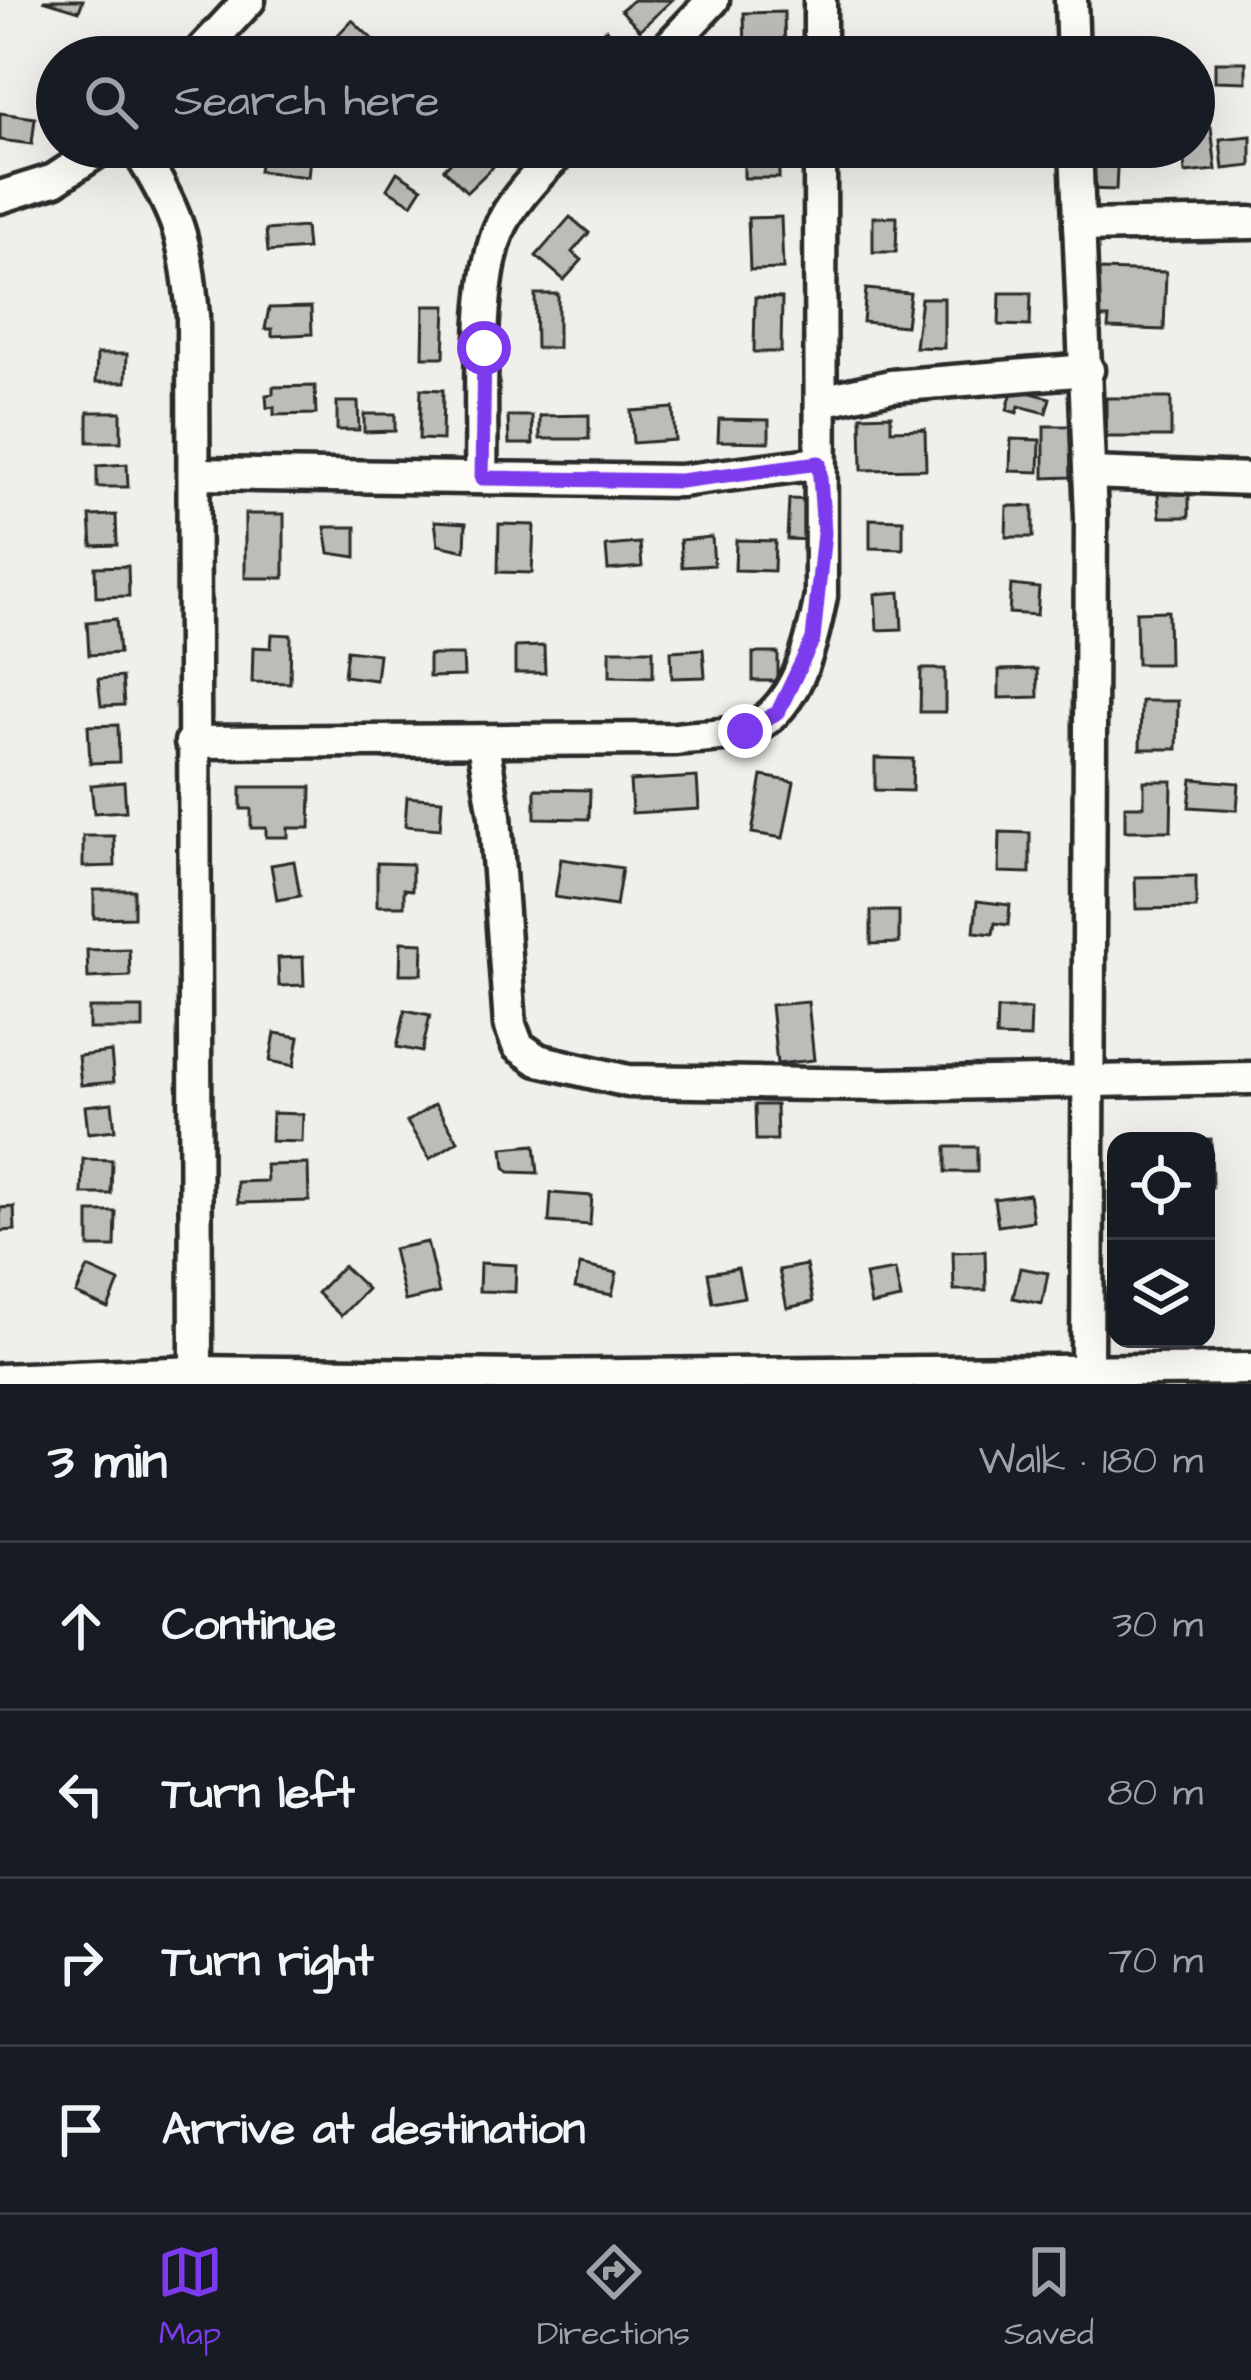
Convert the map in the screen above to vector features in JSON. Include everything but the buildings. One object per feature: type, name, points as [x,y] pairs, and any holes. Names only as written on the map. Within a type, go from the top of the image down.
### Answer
[{"type":"street","points":[[215,36],[248,0]]},
{"type":"street","points":[[679,36],[713,0]]},
{"type":"street","points":[[820,0],[820,36]]},
{"type":"street","points":[[1071,0],[1072,36]]},
{"type":"street","points":[[0,197],[54,180],[72,168]]},
{"type":"street","points":[[149,168],[175,208],[187,250],[196,474],[191,742],[196,1372]]},
{"type":"street","points":[[482,478],[484,348],[498,234],[514,205],[547,168]]},
{"type":"street","points":[[191,742],[483,743],[699,736],[745,731],[778,712],[813,639],[821,596],[820,168]]},
{"type":"street","points":[[1077,168],[1090,473],[1087,1371]]},
{"type":"street","points":[[1079,226],[1251,223]]},
{"type":"street","points":[[821,401],[891,386],[1088,370]]},
{"type":"street","points":[[196,474],[680,481],[819,463]]},
{"type":"street","points":[[1090,473],[1251,479]]},
{"type":"street","points":[[483,743],[495,816],[510,1024],[518,1046],[538,1060],[628,1081],[1251,1078]]},
{"type":"street","points":[[0,1380],[196,1372],[526,1380],[1251,1369]]},
{"type":"route","points":[[484,348],[482,478],[680,481],[734,478],[819,463],[824,533],[813,639],[778,712],[745,731]]}]
